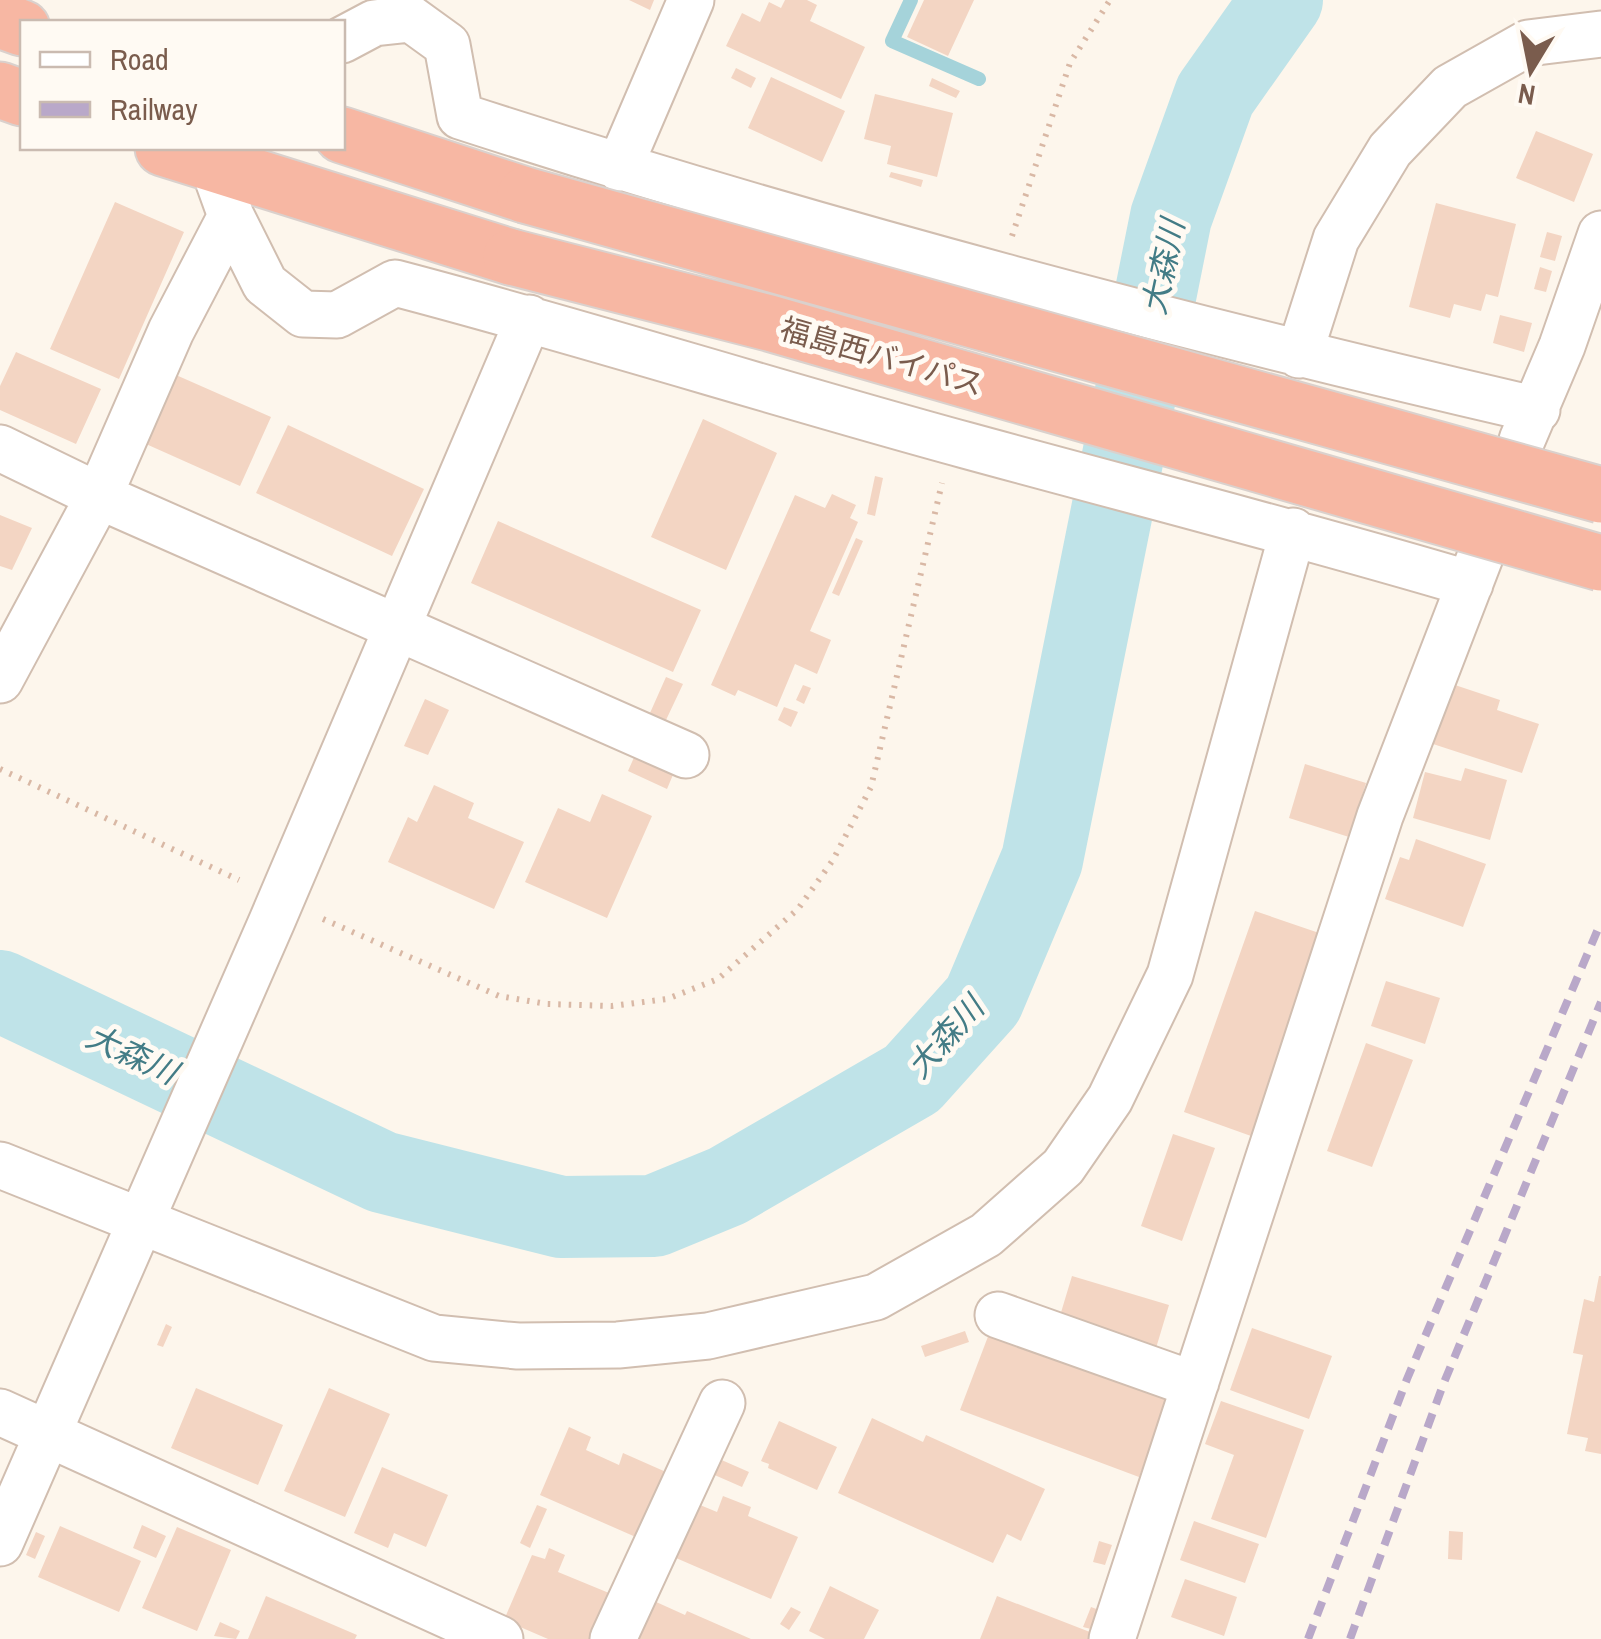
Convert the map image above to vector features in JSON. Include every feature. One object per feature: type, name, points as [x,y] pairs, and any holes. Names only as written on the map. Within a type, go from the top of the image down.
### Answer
[{"type":"highway","name":"福島西バイパス","points":[[345,137],[524,195],[1601,495]]},
{"type":"highway","name":"福島西バイパス","points":[[168,150],[510,257],[769,323],[1601,563]]},
{"type":"street","points":[[619,168],[690,0]]},
{"type":"street","points":[[345,38],[374,23],[411,20],[447,46],[460,116],[619,168],[1299,354],[1529,425],[1601,234]]},
{"type":"street","points":[[1299,354],[1336,239],[1390,150],[1450,87],[1528,43],[1601,34]]},
{"type":"street","points":[[213,166],[231,216],[266,284],[302,314],[337,316],[395,283],[996,453],[1274,526],[1475,570],[1380,816],[1112,1639]]},
{"type":"street","points":[[0,680],[99,496],[171,331],[231,216]]},
{"type":"street","points":[[0,1542],[529,318]]},
{"type":"street","points":[[0,448],[397,629],[686,754]]},
{"type":"street","points":[[0,1165],[145,1211],[434,1338],[518,1346],[618,1345],[708,1336],[876,1297],[986,1235],[1063,1167],[1110,1099],[1170,975],[1274,526]]},
{"type":"street","points":[[998,1315],[1196,1382]]},
{"type":"street","points":[[613,1639],[722,1402]]},
{"type":"street","points":[[0,1412],[500,1639]]},
{"type":"path","points":[[999,275],[1070,62],[1110,0]]},
{"type":"path","points":[[0,768],[272,920],[499,996],[547,1004],[612,1006],[667,999],[718,979],[798,910],[833,860],[871,787],[952,441]]},
{"type":"building","points":[[629,0],[654,0],[650,10]]},
{"type":"building","points":[[785,0],[807,0],[817,5],[810,21],[865,47],[841,99],[726,46],[742,13],[760,22],[769,2],[781,8]]},
{"type":"building","points":[[924,0],[974,0],[948,56],[907,37]]},
{"type":"building","points":[[736,68],[756,78],[751,88],[731,78]]},
{"type":"building","points":[[771,77],[845,111],[822,162],[748,128]]},
{"type":"building","points":[[932,78],[960,91],[956,98],[929,86]]},
{"type":"building","points":[[875,94],[953,113],[937,177],[887,164],[891,146],[864,139]]},
{"type":"building","points":[[1536,131],[1593,154],[1574,202],[1516,178]]},
{"type":"building","points":[[891,172],[923,180],[921,187],[889,177]]},
{"type":"building","points":[[115,202],[184,232],[119,379],[50,349]]},
{"type":"building","points":[[1436,203],[1516,224],[1498,297],[1486,294],[1481,311],[1454,304],[1450,318],[1409,307]]},
{"type":"building","points":[[1547,232],[1562,236],[1555,261],[1540,257]]},
{"type":"building","points":[[1540,267],[1552,271],[1546,292],[1534,289]]},
{"type":"building","points":[[1500,315],[1532,323],[1524,352],[1493,343]]},
{"type":"building","points":[[16,352],[101,389],[76,444],[0,410],[0,386]]},
{"type":"building","points":[[176,375],[271,417],[240,486],[146,444]]},
{"type":"building","points":[[703,419],[777,453],[726,570],[651,537]]},
{"type":"building","points":[[288,425],[424,489],[392,556],[256,493]]},
{"type":"building","points":[[875,476],[883,478],[875,516],[867,514]]},
{"type":"building","points":[[832,494],[856,505],[850,518],[858,522],[810,631],[831,640],[817,674],[795,664],[777,707],[738,690],[735,696],[711,685],[795,495],[825,508]]},
{"type":"building","points":[[0,515],[32,528],[12,570],[0,566]]},
{"type":"building","points":[[498,521],[701,610],[673,672],[471,583]]},
{"type":"building","points":[[856,538],[863,541],[839,596],[832,593]]},
{"type":"building","points":[[666,677],[683,684],[666,720],[650,713]]},
{"type":"building","points":[[1452,684],[1500,700],[1497,710],[1539,724],[1522,773],[1433,744]]},
{"type":"building","points":[[803,685],[811,688],[804,704],[796,700]]},
{"type":"building","points":[[425,699],[449,710],[428,755],[404,746]]},
{"type":"building","points":[[784,707],[798,712],[791,727],[778,720]]},
{"type":"building","points":[[636,753],[675,770],[667,789],[628,771]]},
{"type":"building","points":[[1305,764],[1366,783],[1349,837],[1289,818]]},
{"type":"building","points":[[1465,768],[1507,780],[1490,840],[1413,818],[1425,772],[1461,781]]},
{"type":"building","points":[[434,785],[474,803],[468,818],[524,842],[494,909],[388,862],[408,817],[417,822]]},
{"type":"building","points":[[602,794],[652,816],[607,918],[525,882],[558,808],[590,822]]},
{"type":"building","points":[[1416,839],[1486,864],[1463,927],[1385,899],[1400,857],[1409,860]]},
{"type":"building","points":[[1255,911],[1322,934],[1251,1136],[1184,1112]]},
{"type":"building","points":[[1386,981],[1440,998],[1425,1044],[1371,1026]]},
{"type":"building","points":[[1366,1043],[1413,1060],[1372,1167],[1327,1151]]},
{"type":"building","points":[[1173,1134],[1215,1148],[1182,1241],[1141,1226]]},
{"type":"building","points":[[1072,1276],[1169,1305],[1153,1358],[1056,1329]]},
{"type":"building","points":[[1599,1276],[1601,1454],[1585,1451],[1588,1438],[1567,1434],[1583,1355],[1573,1353],[1584,1299],[1594,1302]]},
{"type":"building","points":[[166,1324],[172,1327],[163,1347],[157,1345]]},
{"type":"building","points":[[992,1326],[1171,1393],[1139,1477],[960,1410]]},
{"type":"building","points":[[1252,1328],[1332,1356],[1309,1419],[1230,1390]]},
{"type":"building","points":[[965,1331],[969,1342],[925,1357],[921,1346]]},
{"type":"building","points":[[196,1388],[283,1425],[258,1485],[171,1448]]},
{"type":"building","points":[[329,1388],[390,1414],[345,1517],[284,1491]]},
{"type":"building","points":[[1221,1401],[1304,1430],[1266,1538],[1211,1519],[1234,1455],[1205,1444]]},
{"type":"building","points":[[872,1418],[923,1442],[926,1435],[1045,1489],[1021,1541],[1007,1534],[993,1563],[838,1493]]},
{"type":"building","points":[[779,1421],[837,1447],[817,1490],[761,1461]]},
{"type":"building","points":[[569,1427],[591,1437],[586,1450],[619,1465],[623,1453],[666,1472],[638,1538],[540,1495]]},
{"type":"building","points":[[717,1458],[749,1472],[742,1487],[710,1473]]},
{"type":"building","points":[[382,1467],[448,1495],[426,1547],[394,1533],[388,1548],[354,1533]]},
{"type":"building","points":[[723,1496],[751,1507],[748,1516],[798,1537],[771,1599],[676,1558],[700,1505],[717,1512]]},
{"type":"building","points":[[537,1505],[547,1509],[530,1548],[520,1543]]},
{"type":"building","points":[[1194,1521],[1259,1544],[1245,1583],[1180,1560]]},
{"type":"building","points":[[142,1525],[166,1536],[156,1558],[133,1548]]},
{"type":"building","points":[[60,1526],[141,1561],[119,1612],[38,1577]]},
{"type":"building","points":[[177,1527],[231,1550],[197,1631],[142,1608]]},
{"type":"building","points":[[1449,1531],[1463,1532],[1462,1560],[1448,1559]]},
{"type":"building","points":[[36,1532],[45,1536],[35,1559],[26,1555]]},
{"type":"building","points":[[1099,1541],[1112,1545],[1105,1565],[1093,1562]]},
{"type":"building","points":[[549,1548],[565,1555],[558,1572],[609,1593],[589,1639],[548,1639],[504,1620],[532,1555],[545,1559]]},
{"type":"building","points":[[1185,1579],[1237,1597],[1224,1636],[1171,1617]]},
{"type":"building","points":[[830,1586],[879,1610],[864,1639],[825,1639],[809,1631]]},
{"type":"building","points":[[266,1596],[357,1635],[355,1639],[248,1639]]},
{"type":"building","points":[[997,1596],[1095,1634],[1093,1639],[980,1639]]},
{"type":"building","points":[[654,1601],[685,1615],[687,1611],[751,1639],[639,1639]]},
{"type":"building","points":[[791,1607],[801,1612],[789,1630],[780,1624]]},
{"type":"building","points":[[1091,1607],[1102,1611],[1095,1630],[1083,1627]]},
{"type":"building","points":[[220,1622],[240,1631],[236,1639],[214,1636]]},
{"type":"waterway","points":[[911,0],[892,41],[979,79]]},
{"type":"waterway","name":"大森川","points":[[0,991],[382,1172],[561,1217],[654,1216],[727,1186],[912,1079],[983,1000],[1042,860],[1171,217],[1215,95],[1282,0]]},
{"type":"railway","points":[[1308,1639],[1407,1379],[1601,922]]},
{"type":"railway","points":[[1350,1639],[1443,1385],[1601,1002]]}]
